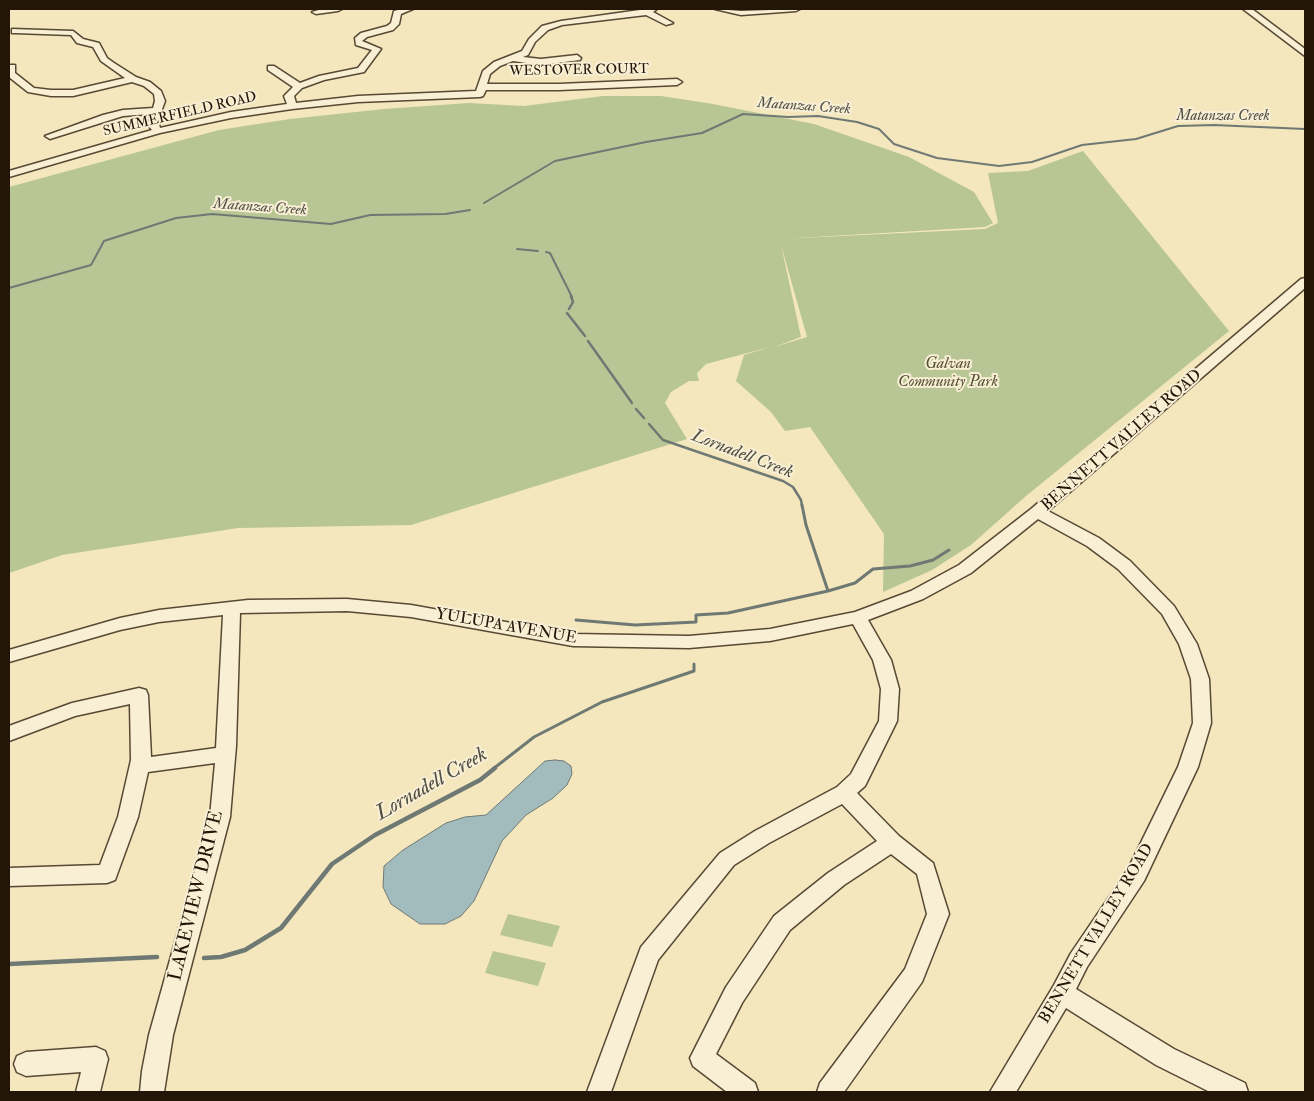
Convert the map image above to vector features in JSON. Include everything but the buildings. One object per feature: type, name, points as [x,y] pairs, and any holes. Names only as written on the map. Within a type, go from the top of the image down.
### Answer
[{"type":"street","points":[[316,12],[338,9]]},
{"type":"street","points":[[292,106],[289,96],[299,86],[322,78],[361,70],[376,48],[359,43],[358,40],[364,36],[390,28],[395,24],[397,13],[409,9]]},
{"type":"street","points":[[719,9],[741,13],[796,9]]},
{"type":"street","points":[[1247,9],[1305,53]]},
{"type":"street","points":[[481,91],[486,73],[497,64],[525,53],[541,27],[650,10],[669,23]]},
{"type":"street","points":[[15,32],[73,33],[80,41],[96,45],[104,59],[132,79],[147,84],[158,93],[160,101],[154,114],[153,125],[158,132]]},
{"type":"street","name":"WESTOVER COURT","points":[[513,58],[541,62],[577,58]]},
{"type":"street","points":[[12,67],[10,73],[18,82],[32,90],[51,93],[73,93],[132,79]]},
{"type":"street","points":[[271,68],[289,82],[299,86]]},
{"type":"street","name":"WESTOVER COURT","points":[[481,91],[519,86],[559,88],[677,82]]},
{"type":"street","name":"SUMMERFIELD ROAD","points":[[9,174],[158,132],[230,115],[358,99],[481,91]]},
{"type":"street","points":[[50,136],[123,113],[157,111]]},
{"type":"street","name":"BENNETT VALLEY ROAD","points":[[1002,1092],[1062,993],[1079,960],[1136,874],[1188,767],[1202,723],[1200,679],[1188,644],[1168,610],[1130,572],[1094,542],[1037,512],[1305,282]]},
{"type":"street","name":"YULUPA AVENUE","points":[[9,656],[120,624],[159,616],[232,607],[347,605],[411,611],[573,640],[689,642],[770,635],[858,617],[917,595],[966,569],[1037,512]]},
{"type":"street","name":"LAKEVIEW DRIVE","points":[[152,1092],[161,1035],[220,817],[232,607]]},
{"type":"street","points":[[599,1092],[649,954],[727,859],[762,837],[844,793],[858,780],[888,721],[890,689],[882,660],[858,617]]},
{"type":"street","points":[[9,734],[72,710],[139,695],[140,763],[128,817],[107,874],[9,877]]},
{"type":"street","points":[[140,763],[225,750]]},
{"type":"street","points":[[829,1092],[914,975],[938,914],[926,869],[892,842],[844,793]]},
{"type":"street","points":[[746,1092],[702,1058],[734,995],[782,923],[836,879],[892,842]]},
{"type":"street","points":[[1062,993],[1166,1057],[1236,1092]]},
{"type":"street","points":[[26,1064],[96,1059],[88,1092]]},
{"type":"green space","name":"Galvan Community Park","points":[[603,96],[661,96],[814,124],[909,157],[974,192],[993,223],[985,227],[780,239],[985,229],[998,223],[988,173],[1028,171],[1083,151],[1229,331],[1026,496],[971,545],[932,570],[883,592],[884,534],[810,427],[785,431],[771,412],[736,381],[744,355],[770,347],[706,364],[697,373],[699,381],[689,381],[671,392],[665,403],[687,439],[411,525],[238,528],[62,555],[9,573],[9,187],[219,130],[290,119],[384,109],[469,103],[524,106]],"holes":[[[781,245],[807,337],[774,347],[801,337]]]},
{"type":"green space","points":[[508,914],[560,926],[552,947],[500,935]]},
{"type":"green space","points":[[493,951],[546,963],[538,986],[485,973]]},
{"type":"water","points":[[545,761],[564,761],[571,766],[572,774],[567,785],[553,798],[526,815],[502,841],[474,901],[461,916],[445,924],[420,924],[391,904],[383,887],[384,866],[403,850],[446,823],[465,817],[486,815]]},
{"type":"waterway","name":"Matanzas Creek","points":[[484,203],[555,161],[646,142],[702,133],[743,114],[788,117],[818,116],[857,122],[879,129],[894,144],[937,158],[999,166],[1032,162],[1082,145],[1136,139],[1178,126],[1214,125],[1305,129]]},
{"type":"waterway","name":"Matanzas Creek","points":[[9,288],[91,265],[104,241],[176,218],[212,214],[331,224],[370,215],[445,214],[470,210]]},
{"type":"waterway","points":[[517,249],[538,251]]},
{"type":"waterway","points":[[546,252],[550,253],[572,297]]},
{"type":"waterway","points":[[569,309],[573,302],[571,296]]},
{"type":"waterway","points":[[567,313],[585,336]]},
{"type":"waterway","points":[[588,341],[632,403]]},
{"type":"waterway","points":[[636,409],[644,418]]},
{"type":"waterway","name":"Lornadell Creek","points":[[649,424],[663,440],[783,481],[793,487],[801,500],[802,506]]},
{"type":"waterway","name":"Lornadell Creek","points":[[802,505],[806,525],[828,591]]},
{"type":"waterway","points":[[828,591],[855,583],[873,569],[910,566],[933,560],[949,550]]},
{"type":"waterway","name":"Lornadell Creek","points":[[576,620],[635,625],[696,622],[696,615],[728,613],[828,591]]},
{"type":"waterway","name":"Lornadell Creek","points":[[493,769],[534,737],[602,702],[694,671],[694,664]]},
{"type":"waterway","name":"Lornadell Creek","points":[[204,958],[221,957],[245,950],[281,928],[332,864],[375,835],[480,780],[495,768]]},
{"type":"waterway","name":"Lornadell Creek","points":[[9,964],[157,957]]}]
